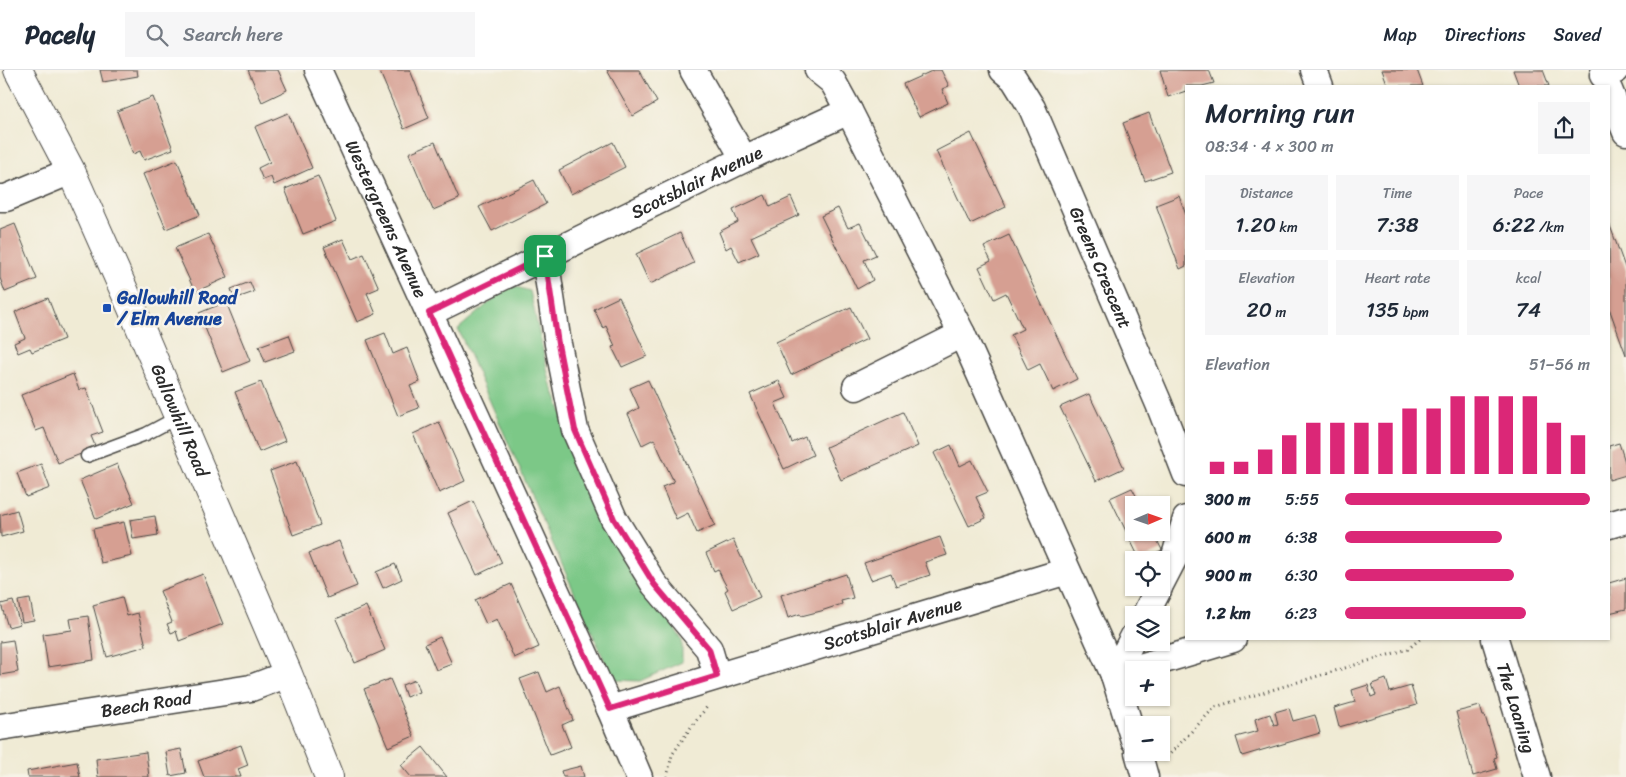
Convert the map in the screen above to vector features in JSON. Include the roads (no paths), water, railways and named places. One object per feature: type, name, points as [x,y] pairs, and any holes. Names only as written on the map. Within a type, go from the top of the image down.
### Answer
[{"type":"street","name":"Westergreens Avenue","points":[[318,70],[610,709],[639,777]]},
{"type":"street","points":[[693,70],[744,159]]},
{"type":"street","points":[[818,70],[833,82],[849,111],[962,334],[1114,675],[1127,716]]},
{"type":"street","name":"Greens Crescent","points":[[1003,70],[1014,79],[1032,108],[1159,404],[1185,471]]},
{"type":"street","points":[[1314,70],[1320,85]]},
{"type":"street","name":"Gallowhill Road","points":[[22,72],[71,171],[288,674],[330,777]]},
{"type":"street","points":[[1610,87],[1626,132]]},
{"type":"street","name":"Scotsblair Avenue","points":[[429,313],[744,159],[849,111]]},
{"type":"street","points":[[0,198],[6,198],[71,171]]},
{"type":"street","points":[[545,256],[558,344],[575,430],[614,519],[654,584],[709,649],[717,676]]},
{"type":"street","points":[[856,387],[962,334]]},
{"type":"street","points":[[1610,525],[1626,520]]},
{"type":"street","points":[[1170,565],[1175,556],[1185,522]]},
{"type":"street","name":"Scotsblair Avenue","points":[[610,709],[1066,571]]},
{"type":"street","points":[[1114,675],[1230,640]]},
{"type":"street","name":"The Loaning","points":[[1496,640],[1537,777]]},
{"type":"street","points":[[1114,675],[1126,651]]},
{"type":"street","name":"Beech Road","points":[[0,727],[251,688],[288,674]]},
{"type":"lane","points":[[87,456],[146,434],[178,417]]},
{"type":"place","name":"Gallowhill Road / Elm Avenue","points":[[107,308]]}]
